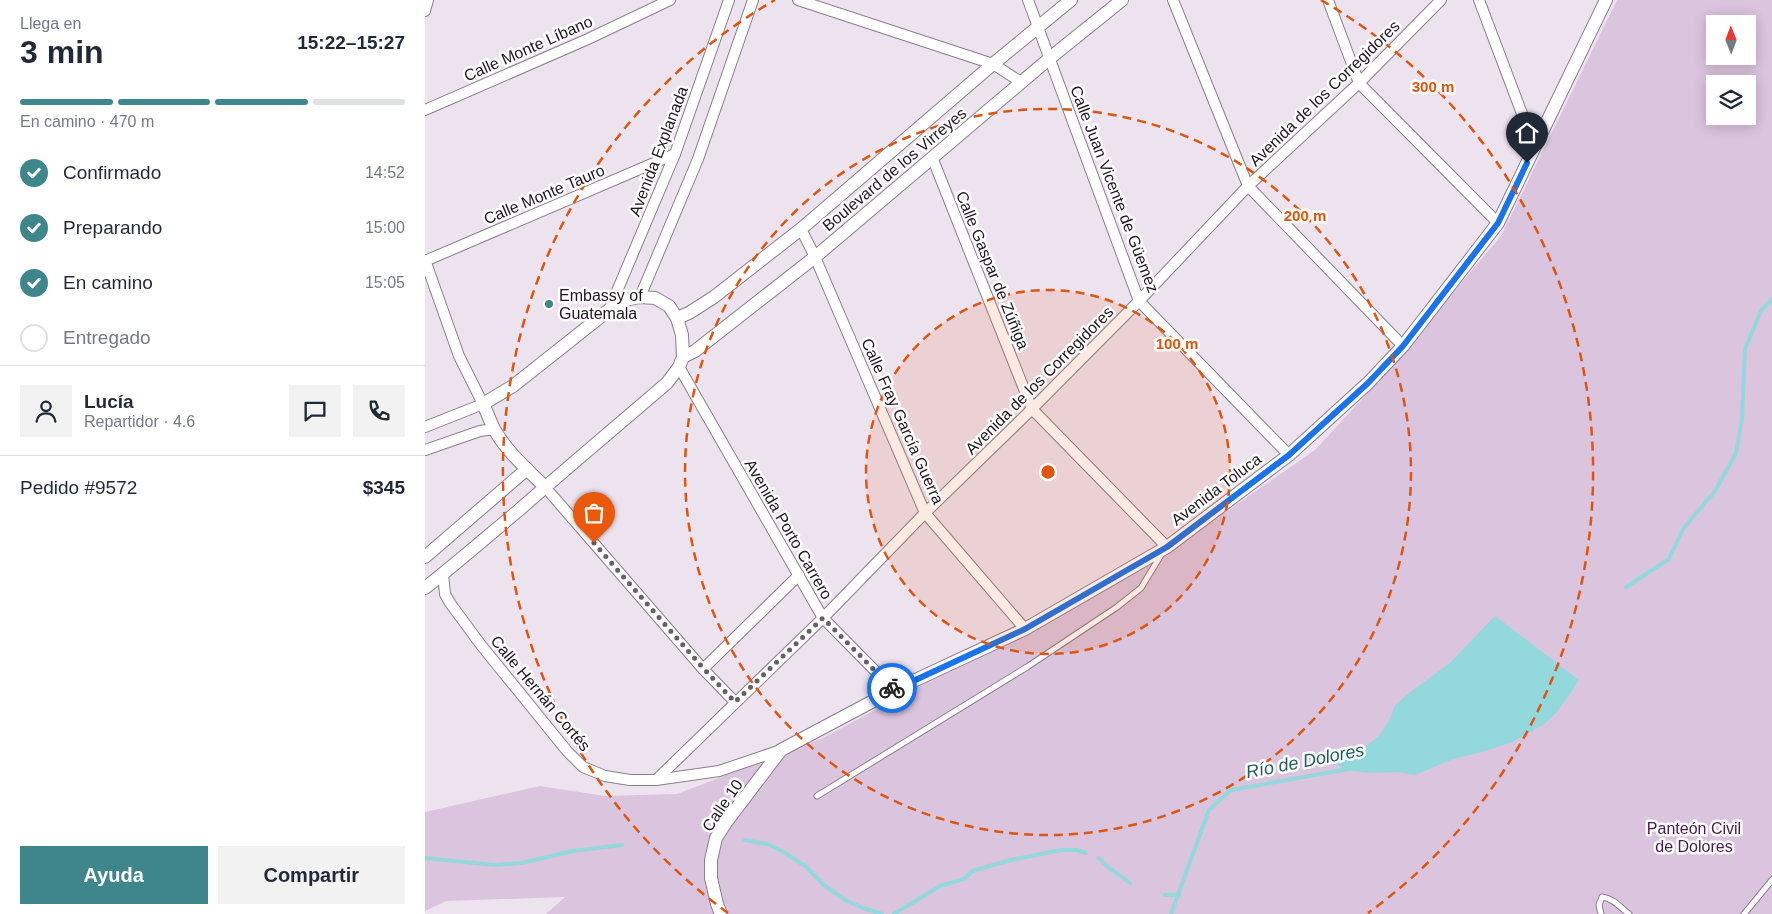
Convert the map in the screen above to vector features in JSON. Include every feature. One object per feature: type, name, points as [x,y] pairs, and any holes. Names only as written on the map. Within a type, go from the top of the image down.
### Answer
[{"type":"street","points":[[425,11],[428,0]]},
{"type":"street","name":"Calle Monte Líbano","points":[[425,110],[588,39],[670,0]]},
{"type":"street","name":"Avenida Explanada","points":[[609,310],[675,154],[729,0]]},
{"type":"street","points":[[641,297],[698,159],[753,0]]},
{"type":"street","points":[[798,0],[993,64],[1021,82]]},
{"type":"street","name":"Calle Juan Vicente de Güemez","points":[[1028,0],[1139,301],[1289,455]]},
{"type":"street","name":"Boulevard de los Virreyes","points":[[677,318],[689,313],[714,296],[801,229],[993,64],[1071,0]]},
{"type":"street","name":"Boulevard de los Virreyes","points":[[545,487],[667,383],[681,362],[815,257],[1021,82],[1121,0]]},
{"type":"street","points":[[1173,0],[1248,186],[1403,346]]},
{"type":"street","points":[[1328,0],[1359,83],[1498,223]]},
{"type":"street","name":"Avenida de los Corregidores","points":[[656,780],[823,618],[925,513],[1032,409],[1139,301],[1248,186],[1359,83],[1441,0]]},
{"type":"street","points":[[1479,0],[1535,148]]},
{"type":"street","name":"Avenida Toluca","points":[[656,780],[719,771],[781,750],[894,690],[1025,629],[1167,547],[1289,455],[1368,383],[1403,346],[1498,223],[1606,0]]},
{"type":"street","name":"Calle Monte Tauro","points":[[425,260],[675,154]]},
{"type":"street","name":"Calle Gaspar de Zúñiga","points":[[932,158],[1032,409],[1167,547]]},
{"type":"street","name":"Calle Fray García Guerra","points":[[801,229],[815,257],[925,513],[1025,629]]},
{"type":"street","points":[[425,260],[462,363],[494,429],[514,457],[545,487],[735,702]]},
{"type":"street","points":[[425,427],[483,404],[513,386],[609,310],[625,300],[641,297],[655,298],[669,306],[677,318],[682,336],[681,362]]},
{"type":"street","name":"Avenida Porto Carrero","points":[[681,362],[823,618],[894,690]]},
{"type":"street","points":[[425,450],[480,431],[494,429]]},
{"type":"street","points":[[425,557],[527,469]]},
{"type":"street","points":[[425,588],[545,487]]},
{"type":"street","name":"Calle Hernán Cortés","points":[[443,574],[444,589],[450,603],[567,751],[583,767],[605,776],[630,780],[656,780]]},
{"type":"street","points":[[703,668],[799,575]]},
{"type":"street","name":"Calle 10","points":[[721,914],[711,878],[711,860],[717,838],[727,821],[781,750]]},
{"type":"lane","points":[[817,796],[1027,667],[1117,607],[1141,588],[1167,547]]},
{"type":"lane","points":[[1744,914],[1772,880]]},
{"type":"lane","points":[[1601,914],[1599,905],[1602,897],[1605,897],[1611,899],[1629,914]]},
{"type":"green space","name":"Panteón Civil de Dolores","points":[[1617,0],[1772,0],[1772,914],[546,914],[565,897],[446,901],[425,911],[425,812],[540,786],[605,796],[677,794],[823,738],[1171,550],[1315,450],[1375,385],[1501,236]]},
{"type":"water","points":[[1495,616],[1579,680],[1555,714],[1543,725],[1512,742],[1453,759],[1415,775],[1397,772],[1370,773],[1345,770],[1331,760],[1333,755],[1361,750],[1379,736],[1389,721],[1395,705],[1450,663]]},
{"type":"waterway","name":"Río de Dolores","points":[[1626,587],[1669,559],[1683,529],[1715,491],[1736,453],[1742,418],[1745,349],[1761,311],[1772,299]]},
{"type":"waterway","name":"Río de Dolores","points":[[1171,914],[1209,810],[1231,790],[1349,769]]},
{"type":"waterway","points":[[745,840],[767,844],[782,851],[805,866],[824,885],[845,900],[882,914]]},
{"type":"waterway","points":[[425,858],[494,865],[521,863],[573,851],[622,845]]},
{"type":"waterway","points":[[894,914],[940,886],[964,879],[972,871],[1011,860],[1061,850],[1077,850],[1086,853]]},
{"type":"waterway","points":[[1099,858],[1130,883]]},
{"type":"waterway","points":[[1165,895],[1179,895]]},
{"type":"way so far","points":[[594,543],[735,702],[823,618],[892,688]]},
{"type":"place","name":"Embassy of Guatemala","points":[[549,304]]},
{"type":"route","points":[[892,688],[894,690],[1025,629],[1167,547],[1289,455],[1368,383],[1403,346],[1498,223],[1527,163]]}]
